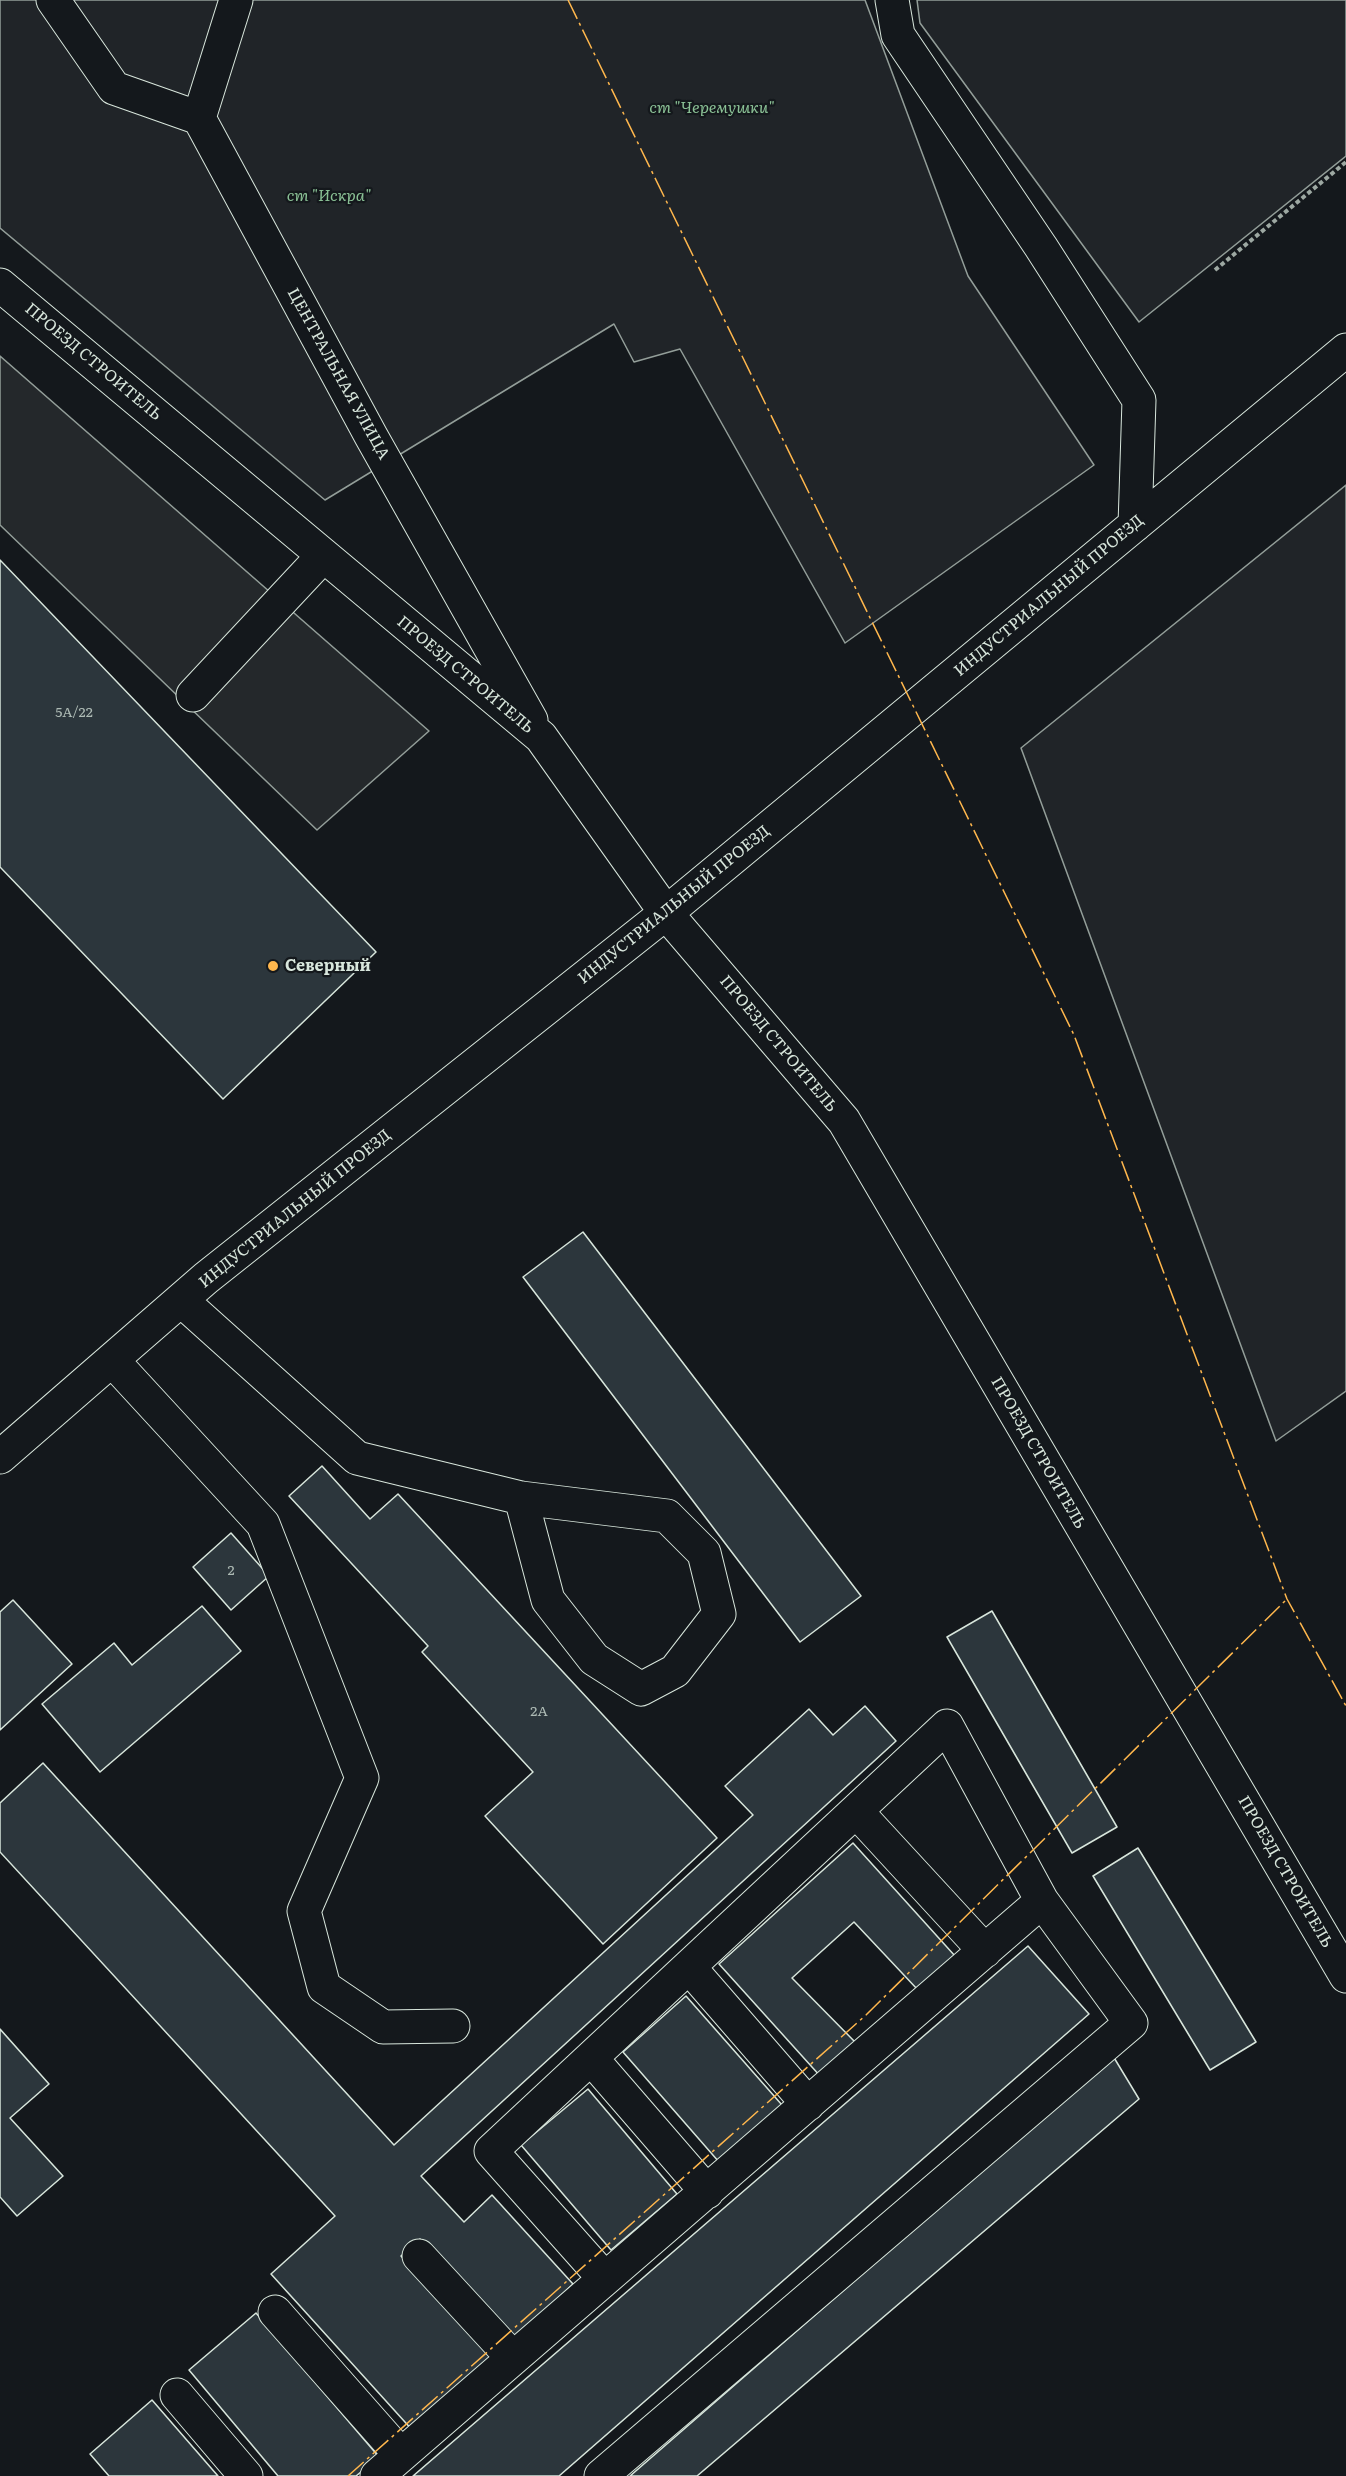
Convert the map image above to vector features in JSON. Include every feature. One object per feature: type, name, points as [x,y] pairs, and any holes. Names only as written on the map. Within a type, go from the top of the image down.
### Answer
[{"type":"street","points":[[54,0],[114,88],[199,118],[236,0]]},
{"type":"street","points":[[892,0],[898,35],[1041,247],[1139,400],[1135,525]]},
{"type":"street","name":"ЦЕНТРАЛЬНАЯ УЛИЦА","points":[[199,118],[371,436],[540,737]]},
{"type":"street","name":"ПРОЕЗД СТРОИТЕЛЬ","points":[[0,285],[540,737],[666,913],[844,1121],[1346,1976]]},
{"type":"street","name":"ИНДУСТРИАЛЬНЫЙ ПРОЕЗД","points":[[0,1457],[181,1300],[666,913],[1346,350]]},
{"type":"street","points":[[194,695],[323,556]]},
{"type":"street","points":[[181,1300],[357,1458],[521,1498],[667,1516],[704,1553],[719,1614],[675,1671],[641,1689],[594,1659],[548,1600],[521,1498]]},
{"type":"street","points":[[112,1360],[263,1524],[362,1778],[304,1911],[324,1987],[383,2027],[453,2026]]},
{"type":"street","points":[[601,2476],[1131,2023],[1042,1901],[947,1726],[491,2151],[605,2279]]},
{"type":"street","points":[[856,1811],[985,1951]]},
{"type":"street","points":[[377,2476],[1042,1901]]},
{"type":"street","points":[[688,1967],[808,2104]]},
{"type":"street","points":[[591,2058],[707,2192]]},
{"type":"street","points":[[419,2256],[513,2358]]},
{"type":"street","points":[[275,2312],[401,2455]]},
{"type":"street","points":[[177,2395],[246,2476]]},
{"type":"path","points":[[1215,270],[1346,162]]},
{"type":"green space","points":[[0,0],[865,0],[968,276],[1094,465],[845,643],[680,349],[634,362],[614,324],[325,500],[0,228]]},
{"type":"green space","points":[[917,0],[1346,0],[1346,156],[1139,322],[920,23]]},
{"type":"green space","points":[[1346,485],[1346,1391],[1276,1441],[1021,748]]},
{"type":"shaded area","points":[[0,356],[429,731],[317,830],[0,525]]},
{"type":"building","points":[[0,560],[376,952],[223,1099],[0,867]]},
{"type":"building","points":[[583,1232],[861,1596],[800,1642],[523,1277]]},
{"type":"building","points":[[322,1466],[370,1519],[398,1494],[717,1838],[603,1944],[485,1816],[533,1772],[422,1652],[428,1646],[289,1496]]},
{"type":"building","points":[[231,1533],[269,1576],[231,1610],[193,1567]]},
{"type":"building","points":[[13,1600],[72,1664],[0,1730],[0,1612]]},
{"type":"building","points":[[202,1606],[241,1651],[100,1772],[42,1704],[114,1643],[132,1665]]},
{"type":"building","points":[[992,1611],[1117,1827],[1072,1853],[947,1637]]},
{"type":"building","points":[[865,1706],[896,1741],[421,2176],[464,2222],[492,2195],[573,2284],[513,2340],[420,2239],[401,2256],[494,2359],[414,2432],[271,2274],[335,2216],[0,1852],[0,1803],[43,1763],[394,2145],[753,1815],[725,1786],[809,1709],[833,1735]]},
{"type":"building","points":[[853,1843],[955,1956],[918,1990],[854,1922],[792,1978],[855,2042],[821,2077],[719,1964]]},
{"type":"building","points":[[1138,1848],[1256,2042],[1210,2070],[1093,1876]]},
{"type":"building","points":[[1028,1946],[1089,2014],[559,2476],[413,2476]]},
{"type":"building","points":[[686,1996],[782,2105],[719,2162],[623,2052]]},
{"type":"building","points":[[0,2029],[49,2084],[10,2118],[63,2176],[17,2216],[0,2197]]},
{"type":"building","points":[[1113,2056],[1139,2099],[697,2476],[630,2476]]},
{"type":"building","points":[[588,2089],[677,2194],[611,2250],[521,2145]]},
{"type":"building","points":[[256,2313],[379,2457],[356,2476],[278,2476],[189,2370]]},
{"type":"building","points":[[152,2400],[218,2476],[109,2476],[90,2454]]},
{"type":"power","points":[[568,0],[1074,1035],[1287,1599],[1346,1706]]},
{"type":"power","points":[[348,2476],[866,2015],[1287,1599]]},
{"type":"place","name":"Северный","points":[[273,966]]},
{"type":"park label","name":"ст \"Черемушки\"","points":[[712,108]]},
{"type":"park label","name":"ст \"Искра\"","points":[[329,196]]}]
